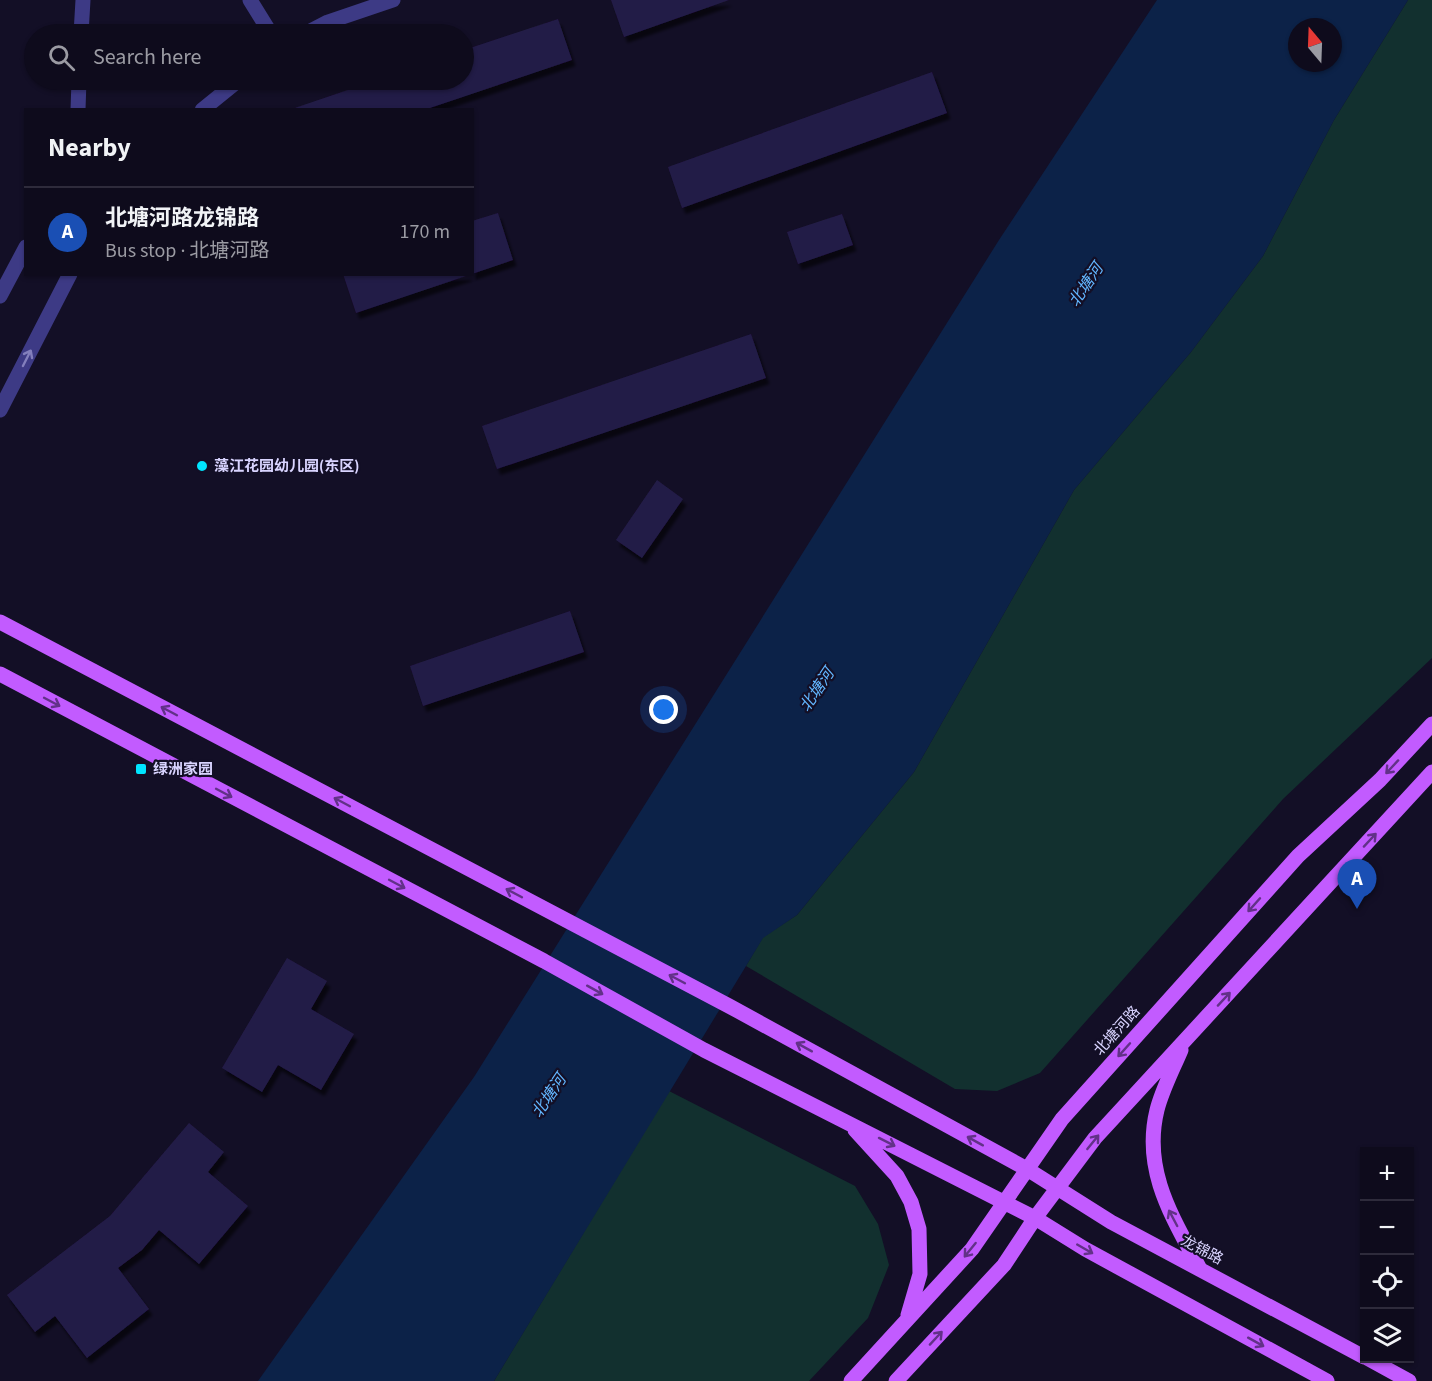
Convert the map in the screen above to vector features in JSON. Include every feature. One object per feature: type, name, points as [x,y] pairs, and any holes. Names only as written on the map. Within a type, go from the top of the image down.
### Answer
[{"type":"main road","name":"龙锦路","points":[[0,622],[729,1006],[1027,1169],[1111,1222],[1360,1355]]},
{"type":"main road","points":[[0,674],[544,961],[704,1050],[1035,1218],[1085,1249],[1328,1381]]},
{"type":"main road","name":"北塘河路","points":[[851,1381],[972,1249],[1062,1119],[1298,856],[1380,780],[1432,724]]},
{"type":"main road","points":[[896,1381],[1004,1265],[1035,1218],[1095,1138],[1432,772]]},
{"type":"main road","points":[[1184,1042],[1157,1110],[1154,1155],[1163,1199],[1201,1269]]},
{"type":"main road","points":[[847,1122],[897,1176],[911,1202],[919,1229],[920,1274],[907,1319]]},
{"type":"main road","name":"龙锦路","points":[[1375,1363],[1409,1381]]},
{"type":"lane","points":[[82,24],[83,0]]},
{"type":"lane","points":[[250,0],[265,24]]},
{"type":"lane","points":[[324,24],[393,0]]},
{"type":"lane","points":[[78,108],[79,90]]},
{"type":"lane","points":[[204,108],[227,90]]},
{"type":"lane","points":[[0,296],[24,251]]},
{"type":"lane","points":[[0,410],[69,276]]},
{"type":"green space","points":[[1408,0],[1432,0],[1432,658],[1283,799],[1040,1073],[997,1091],[955,1089],[746,966],[763,937],[797,915],[914,772],[1074,490],[1191,352],[1263,256],[1334,120]]},
{"type":"green space","points":[[669,1091],[855,1186],[878,1224],[889,1265],[868,1318],[809,1381],[494,1381]]},
{"type":"water","name":"北塘河","points":[[1157,0],[1408,0],[1334,120],[1263,256],[1191,352],[1074,490],[914,772],[797,915],[763,938],[494,1381],[258,1381],[474,1077],[999,240]]},
{"type":"building","points":[[611,0],[729,0],[624,37]]},
{"type":"building","points":[[558,19],[572,60],[430,108],[295,108],[348,90],[474,90],[474,47]]},
{"type":"building","points":[[932,72],[947,113],[682,208],[668,167]]},
{"type":"building","points":[[498,213],[513,260],[474,273],[474,220]]},
{"type":"building","points":[[842,214],[853,245],[798,264],[787,232]]},
{"type":"building","points":[[344,276],[466,276],[356,313]]},
{"type":"building","points":[[751,334],[766,378],[497,469],[482,426]]},
{"type":"building","points":[[657,480],[683,499],[642,558],[616,540]]},
{"type":"building","points":[[570,611],[584,652],[423,706],[410,666]]},
{"type":"building","points":[[287,958],[327,981],[311,1009],[354,1034],[321,1090],[278,1065],[262,1092],[222,1068]]},
{"type":"building","points":[[189,1123],[224,1152],[208,1172],[248,1206],[199,1264],[159,1230],[142,1250],[118,1268],[149,1309],[87,1358],[55,1316],[35,1332],[7,1295],[110,1216]]},
{"type":"place","name":"藻江花园幼儿园(东区)","points":[[202,466]]},
{"type":"place","name":"绿洲家园","points":[[141,769]]},
{"type":"place","name":"北塘河路龙锦路","points":[[1357,909]]}]
